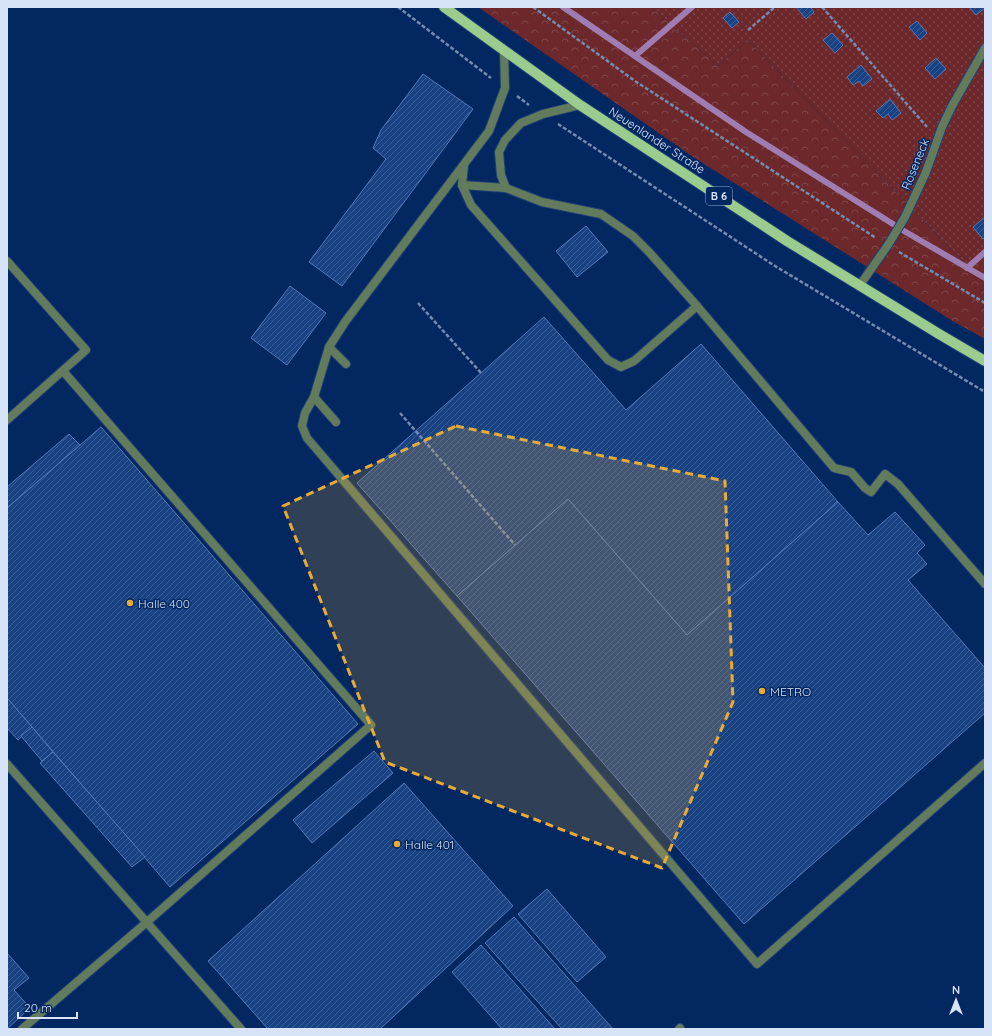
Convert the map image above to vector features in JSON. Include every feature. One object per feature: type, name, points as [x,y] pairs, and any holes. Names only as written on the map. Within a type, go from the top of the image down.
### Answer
[{"type":"main road","name":"Neuenlander Straße","points":[[444,7],[580,105],[860,286],[985,360]]},
{"type":"lane","name":"Roseneck","points":[[860,286],[905,217],[926,172],[952,106],[985,48]]},
{"type":"lane","points":[[504,50],[505,88],[489,131],[345,322],[329,347],[314,397],[305,413],[302,426],[307,438],[757,964],[985,763]]},
{"type":"lane","points":[[506,188],[501,175],[499,152],[504,140],[521,123],[543,114],[580,105]]},
{"type":"lane","points":[[464,164],[462,186],[471,205],[608,360],[621,367],[634,361],[697,306]]},
{"type":"lane","points":[[462,186],[506,188],[542,202],[601,214],[633,236],[697,306],[834,468],[851,472],[865,488],[871,492],[885,474],[898,484],[985,584]]},
{"type":"lane","points":[[7,261],[86,350],[7,420]]},
{"type":"lane","points":[[329,347],[346,364]]},
{"type":"lane","points":[[22,1029],[147,922],[371,725],[63,371]]},
{"type":"lane","points":[[314,397],[336,422]]},
{"type":"lane","points":[[7,764],[241,1029]]},
{"type":"path","points":[[398,7],[505,88],[543,114],[775,266],[985,392]]},
{"type":"path","points":[[533,7],[635,81],[888,245],[985,303]]},
{"type":"path","points":[[748,30],[775,7]]},
{"type":"path","points":[[822,7],[938,139]]},
{"type":"path","points":[[418,303],[482,374]]},
{"type":"path","points":[[400,412],[515,545]]},
{"type":"highlighted area","points":[[456,426],[725,481],[733,702],[662,868],[385,762],[283,506]]},
{"type":"green space","points":[[478,7],[651,7],[718,66],[748,40],[967,265],[985,255],[985,339],[951,320],[693,157]]},
{"type":"green space","points":[[651,7],[985,7],[985,255],[968,266],[748,40],[718,66]]},
{"type":"building","points":[[796,7],[810,7],[814,12],[806,19]]},
{"type":"building","points":[[969,7],[985,7],[985,8],[976,15]]},
{"type":"building","points":[[730,12],[739,22],[732,28],[723,18]]},
{"type":"building","points":[[917,21],[927,33],[920,40],[909,27]]},
{"type":"building","points":[[832,33],[843,45],[835,53],[823,40]]},
{"type":"building","points":[[936,58],[946,69],[935,79],[925,68]]},
{"type":"building","points":[[861,65],[872,79],[863,86],[859,81],[853,85],[847,77]]},
{"type":"building","points":[[423,74],[473,109],[342,286],[309,262],[386,159],[373,148],[381,130]]},
{"type":"building","points":[[890,99],[901,113],[892,120],[888,114],[883,118],[876,111]]},
{"type":"building","points":[[985,217],[985,237],[983,239],[973,227]]},
{"type":"building","points":[[586,226],[608,252],[577,277],[556,251]]},
{"type":"building","points":[[290,286],[326,313],[287,365],[251,338]]},
{"type":"building","points":[[544,317],[626,410],[701,344],[838,502],[687,635],[568,499],[457,596],[357,483]]},
{"type":"building","name":"Halle 400","points":[[101,427],[358,724],[170,887],[7,698],[7,508]]},
{"type":"building","points":[[69,434],[80,445],[7,508],[7,487]]},
{"type":"building","name":"METRO","points":[[568,499],[687,635],[838,502],[868,535],[895,512],[925,545],[917,553],[927,564],[908,580],[985,668],[985,713],[744,924],[457,596]]},
{"type":"building","points":[[7,698],[32,727],[18,740],[7,728]]},
{"type":"building","points":[[32,727],[53,752],[42,761],[21,736]]},
{"type":"building","points":[[374,751],[393,773],[312,843],[293,820]]},
{"type":"building","points":[[53,752],[145,857],[132,867],[40,763]]},
{"type":"building","name":"Halle 401","points":[[404,783],[513,906],[380,1029],[268,1029],[208,961]]},
{"type":"building","points":[[547,889],[606,957],[577,982],[518,914]]},
{"type":"building","points":[[514,917],[613,1029],[562,1029],[485,943]]},
{"type":"building","points":[[481,945],[555,1029],[502,1029],[452,972]]},
{"type":"building","points":[[7,953],[29,978],[14,990],[30,1008],[7,1029]]},
{"type":"waterway","points":[[563,7],[746,132],[893,224]]},
{"type":"waterway","points":[[635,56],[692,7]]},
{"type":"waterway","points":[[904,231],[985,278]]},
{"type":"waterway","points":[[967,268],[985,252]]},
{"type":"place","name":"Halle 400","points":[[130,603]]},
{"type":"place","name":"METRO","points":[[762,691]]},
{"type":"place","name":"Halle 401","points":[[397,844]]}]
